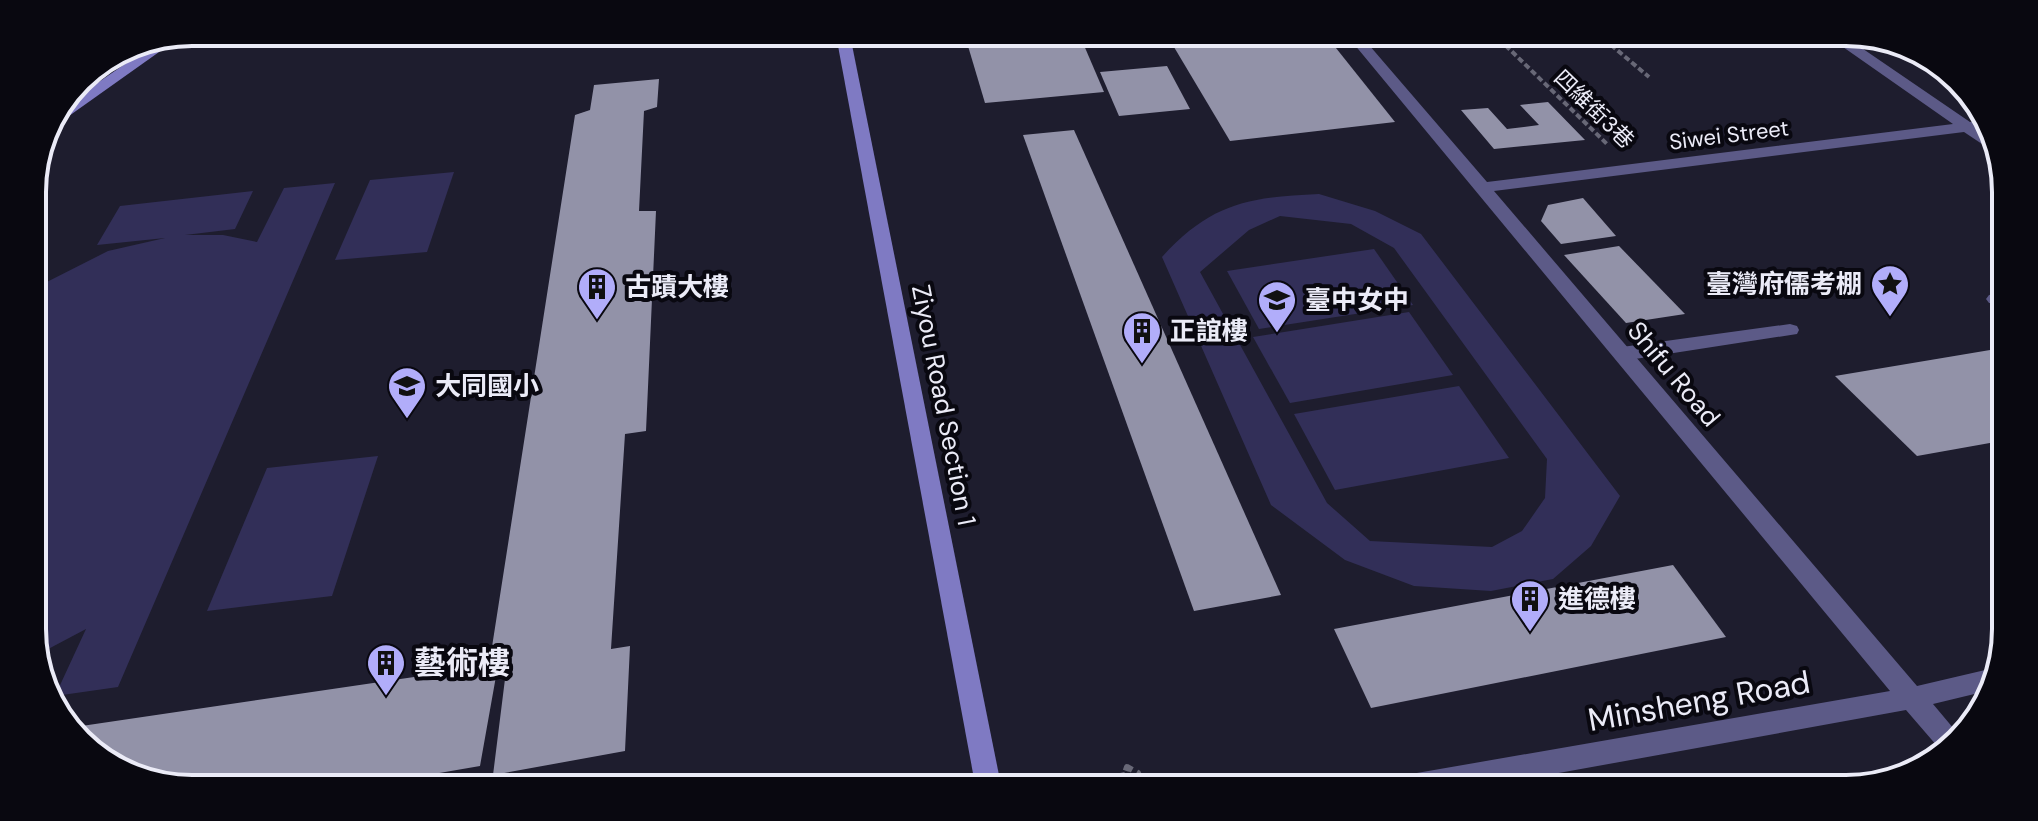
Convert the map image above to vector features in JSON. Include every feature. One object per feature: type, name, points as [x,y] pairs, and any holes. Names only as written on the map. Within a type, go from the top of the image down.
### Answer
[{"type":"main road","name":"Ziyou Road Section 1","points":[[845,46],[986,775]]},
{"type":"main road","points":[[75,105],[151,52]]},
{"type":"street","name":"Shifu Road","points":[[1363,46],[1944,737]]},
{"type":"street","points":[[1850,46],[1976,126]]},
{"type":"street","name":"Siwei Street","points":[[1480,188],[1976,126]]},
{"type":"street","points":[[1622,354],[1790,330]]},
{"type":"street","name":"Minsheng Road","points":[[1479,775],[1912,698],[1982,682]]},
{"type":"path","name":"四維街3巷","points":[[1506,46],[1633,169]]},
{"type":"path","points":[[1612,46],[1649,77]]},
{"type":"path","points":[[1124,775],[1127,767],[1139,775]]},
{"type":"shaded area","points":[[454,172],[427,252],[335,260],[370,180]]},
{"type":"shaded area","points":[[335,183],[118,687],[62,695],[59,688],[86,629],[48,649],[46,282],[108,251],[165,238],[97,245],[120,206],[253,191],[235,229],[185,235],[223,235],[257,242],[284,188]]},
{"type":"shaded area","points":[[1319,194],[1375,211],[1421,234],[1620,496],[1591,546],[1553,579],[1491,591],[1414,586],[1345,560],[1271,505],[1162,257],[1197,225],[1233,206],[1272,198]],"holes":[[[1280,216],[1351,224],[1394,248],[1547,459],[1545,498],[1522,531],[1492,547],[1370,541],[1327,503],[1200,272],[1249,230]]]},
{"type":"shaded area","points":[[1374,249],[1413,305],[1259,329],[1227,271]]},
{"type":"shaded area","points":[[1409,312],[1453,375],[1290,403],[1253,337]]},
{"type":"shaded area","points":[[1459,386],[1509,458],[1335,490],[1294,414]]},
{"type":"shaded area","points":[[378,456],[332,596],[207,611],[267,468]]},
{"type":"building","points":[[968,46],[1084,46],[1104,92],[985,103]]},
{"type":"building","points":[[1173,46],[1334,46],[1395,122],[1230,141]]},
{"type":"building","points":[[1167,66],[1190,109],[1119,116],[1100,72]]},
{"type":"building","name":"古蹟大樓","points":[[659,79],[657,107],[644,111],[639,211],[656,211],[646,431],[625,434],[611,649],[630,646],[625,751],[493,775],[507,663],[498,665],[480,766],[428,775],[173,774],[127,760],[96,739],[83,726],[489,666],[575,115],[590,110],[594,85]]},
{"type":"building","points":[[1548,102],[1585,140],[1494,149],[1461,110],[1488,108],[1507,129],[1539,125],[1520,105]]},
{"type":"building","name":"正誼樓","points":[[1074,130],[1281,595],[1194,611],[1023,135]]},
{"type":"building","points":[[1583,198],[1616,236],[1561,244],[1541,221],[1548,205]]},
{"type":"building","points":[[1619,246],[1685,314],[1626,323],[1564,255]]},
{"type":"building","name":"臺灣府儒考棚","points":[[1992,350],[1992,443],[1917,456],[1835,376]]},
{"type":"building","name":"進德樓","points":[[1673,565],[1726,637],[1371,708],[1334,629]]},
{"type":"place","name":"臺灣府儒考棚","points":[[1890,318]]},
{"type":"place","name":"古蹟大樓","points":[[597,321]]},
{"type":"place","name":"臺中女中","points":[[1277,334]]},
{"type":"place","name":"正誼樓","points":[[1142,365]]},
{"type":"place","name":"大同國小","points":[[407,420]]},
{"type":"place","name":"進德樓","points":[[1530,633]]},
{"type":"place","name":"藝術樓","points":[[386,697]]}]
